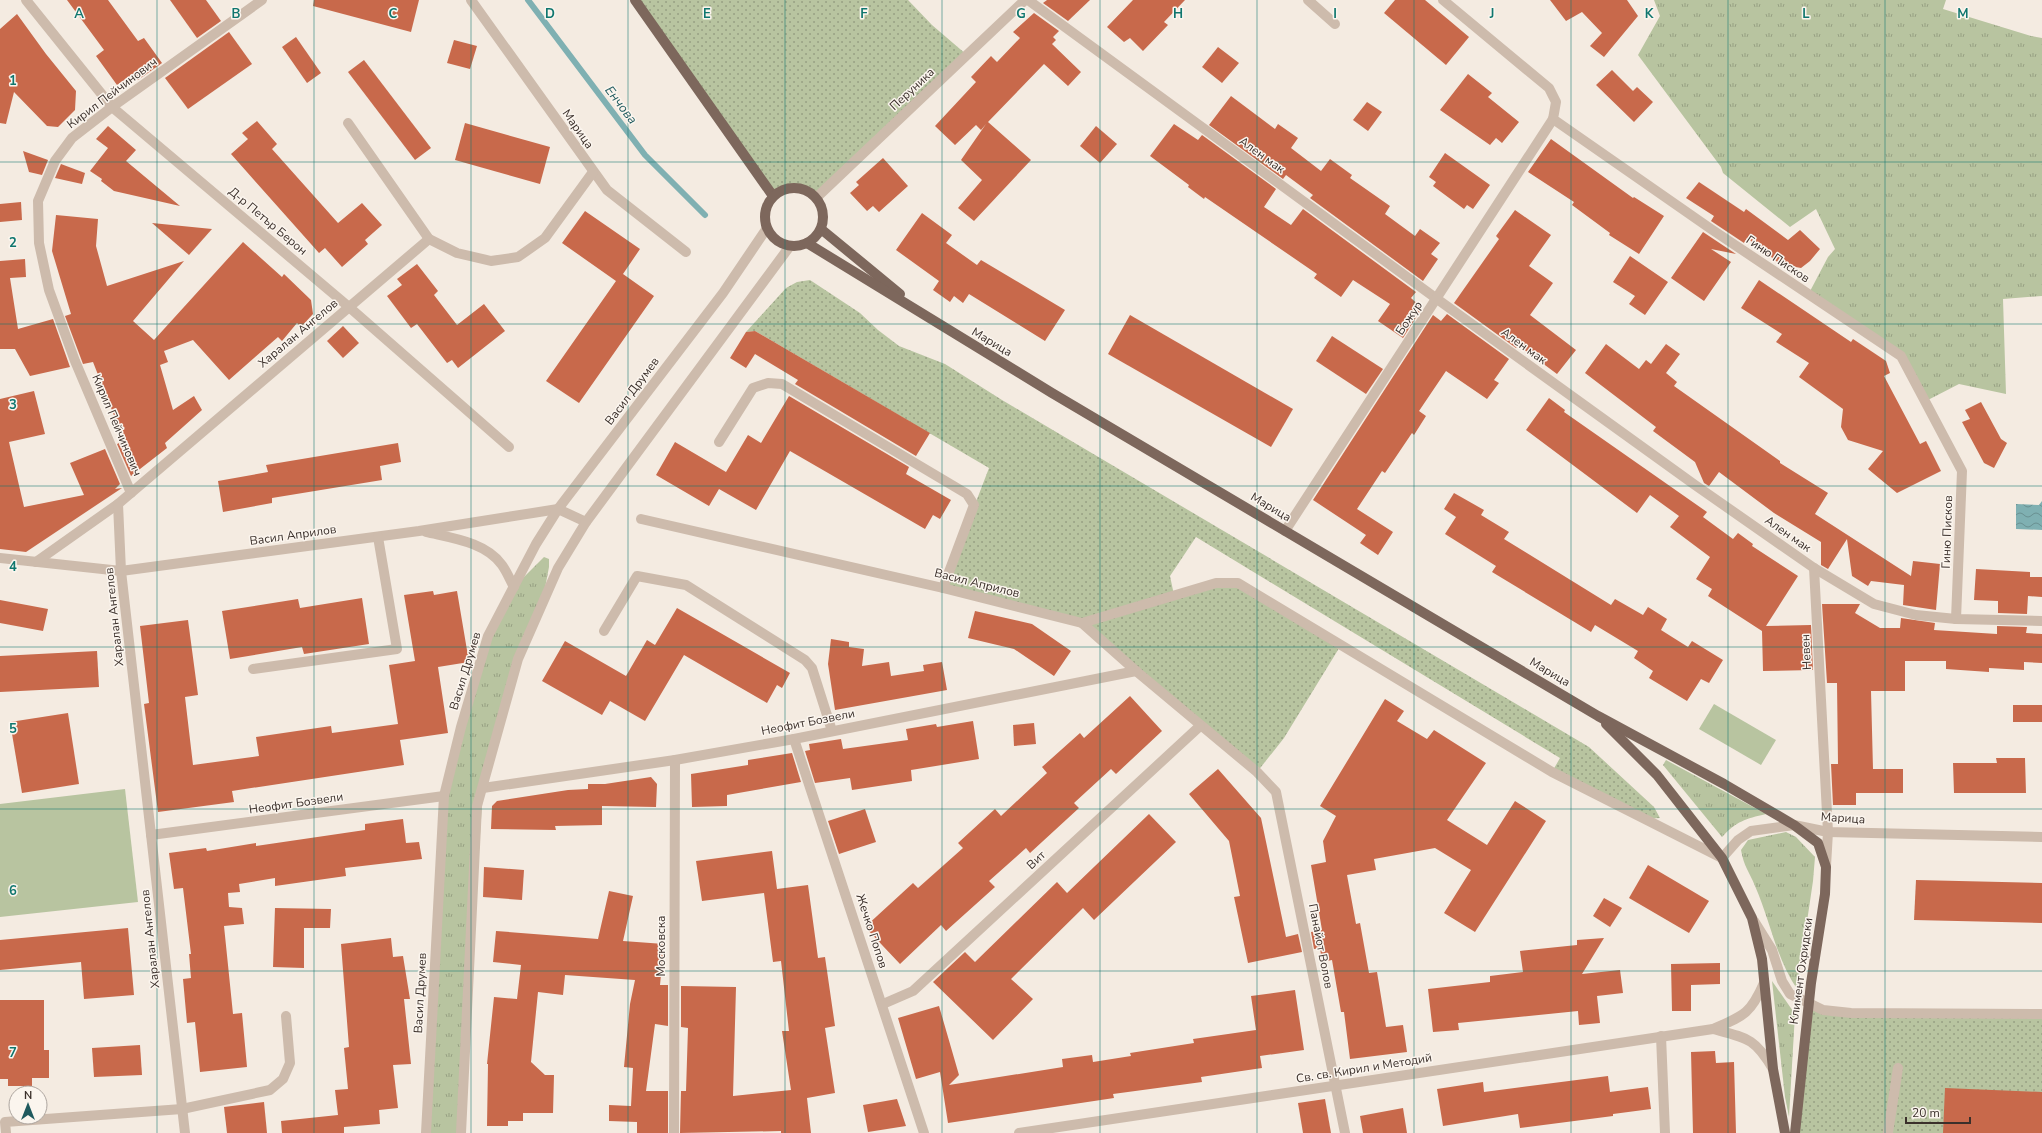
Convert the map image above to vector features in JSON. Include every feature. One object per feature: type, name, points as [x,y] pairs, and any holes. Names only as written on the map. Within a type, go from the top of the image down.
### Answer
[{"type":"main road","points":[[635,0],[773,196]]},
{"type":"main road","points":[[795,187],[803,188],[817,198],[823,212],[821,229],[815,237],[808,243],[790,246],[776,240],[767,228],[765,211],[773,196],[787,188],[795,187]]},
{"type":"main road","points":[[821,229],[931,320]]},
{"type":"main road","points":[[808,243],[931,320]]},
{"type":"main road","name":"Марица","points":[[931,320],[1598,716],[1724,784],[1794,824]]},
{"type":"main road","name":"Марица","points":[[1598,716],[1657,775],[1722,858]]},
{"type":"main road","name":"Климент Охридски","points":[[1794,824],[1818,844],[1826,868],[1825,894],[1808,1004],[1795,1133]]},
{"type":"main road","points":[[1722,858],[1752,918],[1762,959],[1773,1069],[1785,1133]]},
{"type":"street","name":"Д-р Петър Берон","points":[[26,0],[112,107],[349,307],[510,447]]},
{"type":"street","name":"Кирил Пейчинович","points":[[131,493],[75,362],[49,290],[38,243],[38,201],[55,161],[72,138],[112,107],[262,0]]},
{"type":"street","name":"Марица","points":[[471,0],[606,190],[686,252]]},
{"type":"street","name":"Перуника","points":[[817,198],[1026,0]]},
{"type":"street","name":"Ален мак","points":[[1026,0],[1695,485],[1814,568],[1874,604],[1916,615],[1956,619],[2042,621]]},
{"type":"street","points":[[1308,0],[1335,24]]},
{"type":"street","points":[[1442,0],[1549,88],[1556,102],[1553,119]]},
{"type":"street","name":"Божур","points":[[1285,531],[1553,119]]},
{"type":"street","name":"Гиню Писков","points":[[1553,119],[1711,229],[1901,356],[1962,471],[1956,619]]},
{"type":"street","points":[[348,123],[429,239],[457,253],[491,261],[518,257],[545,238],[593,172]]},
{"type":"street","name":"Васил Друмев","points":[[426,1133],[444,796],[461,727],[488,636],[536,544],[558,509],[723,293],[767,228]]},
{"type":"street","name":"Харалан Ангелов","points":[[185,1133],[121,571],[118,504],[429,239]]},
{"type":"street","points":[[461,1133],[477,806],[518,659],[558,568],[586,522],[790,246]]},
{"type":"street","points":[[719,442],[753,388],[768,383],[782,384],[967,494],[974,505],[943,588]]},
{"type":"street","points":[[36,562],[118,504]]},
{"type":"street","points":[[558,509],[586,522]]},
{"type":"street","name":"Васил Априлов","points":[[0,558],[121,571],[378,537],[558,509]]},
{"type":"street","name":"Васил Априлов","points":[[641,519],[943,588],[1082,623],[1200,726],[1257,772]]},
{"type":"street","points":[[420,531],[464,540],[484,550],[501,564],[514,587]]},
{"type":"street","points":[[253,669],[397,649],[378,537]]},
{"type":"street","name":"Невен","points":[[1814,568],[1828,832],[1826,868]]},
{"type":"street","points":[[604,632],[637,576],[686,585],[805,660],[812,668],[832,731]]},
{"type":"street","points":[[1082,623],[1216,583],[1238,583],[1552,772],[1722,858],[1738,840],[1751,831],[1794,824]]},
{"type":"street","name":"Неофит Бозвели","points":[[482,788],[675,760],[794,739],[1136,671]]},
{"type":"street","name":"Вит","points":[[883,1004],[913,991],[1200,726]]},
{"type":"street","name":"Жечко Попов","points":[[794,739],[883,1004],[924,1133]]},
{"type":"street","name":"Московска","points":[[674,1133],[675,760]]},
{"type":"street","name":"Панайот Волов","points":[[1257,772],[1276,792],[1345,1133]]},
{"type":"street","name":"Неофит Бозвели","points":[[151,835],[444,796]]},
{"type":"street","name":"Марица","points":[[1794,824],[1828,832],[2042,837]]},
{"type":"street","points":[[1752,918],[1772,950],[1782,981],[1790,994],[1823,1010],[1851,1013],[2042,1014]]},
{"type":"street","points":[[1713,1029],[1740,1017],[1755,1004],[1764,984]]},
{"type":"street","points":[[6,1133],[5,1122],[182,1109],[270,1090],[283,1080],[290,1063],[286,1016]]},
{"type":"street","points":[[1713,1029],[1743,1037],[1755,1044],[1773,1069]]},
{"type":"street","name":"Св. св. Кирил и Методий","points":[[1019,1133],[1713,1029]]},
{"type":"street","points":[[1661,1036],[1664,1133]]},
{"type":"street","points":[[1888,1133],[1898,1068]]},
{"type":"green space","points":[[635,0],[908,0],[932,25],[967,55],[817,197],[795,187],[773,196]]},
{"type":"green space","points":[[1654,0],[1946,0],[1943,9],[2042,38],[2042,296],[2003,299],[2006,394],[1959,384],[1926,401],[1901,356],[1808,295],[1828,257],[1835,249],[1816,209],[1790,227],[1723,173],[1721,167],[1638,55],[1660,16]]},
{"type":"green space","points":[[810,280],[860,313],[878,330],[899,346],[945,364],[1002,400],[1589,747],[1654,807],[1660,818],[1642,819],[1552,772],[1560,758],[1196,537],[1170,576],[1174,595],[1238,583],[1341,645],[1284,738],[1257,772],[1082,623],[943,588],[989,468],[755,331],[746,332],[786,288],[797,282]]},
{"type":"green space","points":[[544,557],[549,559],[549,567],[542,604],[518,659],[483,788],[461,1133],[426,1133],[444,796],[488,636],[514,587]]},
{"type":"green space","points":[[1714,704],[1776,740],[1761,765],[1699,729]]},
{"type":"green space","points":[[1666,760],[1766,814],[1742,821],[1732,827],[1722,837],[1663,765]]},
{"type":"green space","points":[[125,789],[138,902],[0,917],[0,804]]},
{"type":"green space","points":[[1786,832],[1796,837],[1815,857],[1813,881],[1797,989],[1778,952],[1741,850],[1748,840]]},
{"type":"green space","points":[[1772,981],[1795,1014],[1789,1117],[1785,1097]]},
{"type":"green space","points":[[1808,1004],[1823,1010],[2042,1014],[2042,1133],[1795,1133]]},
{"type":"water","points":[[2042,501],[2042,530],[2016,529],[2016,504],[2039,505]]},
{"type":"building","points":[[67,0],[108,0],[138,41],[144,38],[162,63],[138,80],[133,74],[117,85],[96,56],[104,50]]},
{"type":"building","points":[[170,0],[206,0],[221,21],[197,38]]},
{"type":"building","points":[[314,0],[419,0],[411,32],[313,6]]},
{"type":"building","points":[[1047,0],[1090,0],[1068,21],[1043,3]]},
{"type":"building","points":[[1133,0],[1185,0],[1164,22],[1168,25],[1143,51],[1130,38],[1124,42],[1107,27]]},
{"type":"building","points":[[1395,0],[1425,0],[1469,37],[1446,65],[1384,13]]},
{"type":"building","points":[[1550,0],[1627,0],[1638,16],[1604,57],[1590,46],[1602,33],[1582,12],[1566,21]]},
{"type":"building","points":[[1034,13],[1059,31],[1053,37],[1056,40],[1052,44],[1081,72],[1068,86],[1044,64],[988,122],[1031,160],[974,221],[958,208],[982,180],[961,160],[986,124],[981,130],[976,125],[955,145],[935,126],[976,82],[971,77],[991,56],[997,62],[1020,38],[1013,32]]},
{"type":"building","points":[[17,14],[46,54],[76,91],[75,110],[58,127],[47,126],[14,92],[6,124],[0,123],[0,29]]},
{"type":"building","points":[[229,32],[252,64],[188,109],[165,78]]},
{"type":"building","points":[[296,37],[321,73],[307,83],[282,47]]},
{"type":"building","points":[[454,40],[477,46],[470,69],[447,63]]},
{"type":"building","points":[[1218,47],[1239,63],[1222,83],[1202,67]]},
{"type":"building","points":[[364,60],[431,148],[415,160],[348,72]]},
{"type":"building","points":[[1612,70],[1633,91],[1637,87],[1653,102],[1634,122],[1596,85]]},
{"type":"building","points":[[1468,74],[1492,93],[1488,97],[1519,122],[1502,143],[1496,138],[1490,145],[1440,110]]},
{"type":"building","points":[[1231,96],[1275,129],[1278,124],[1298,138],[1291,148],[1321,171],[1330,159],[1352,175],[1350,178],[1390,206],[1385,214],[1415,236],[1420,229],[1440,243],[1431,254],[1438,259],[1423,281],[1310,198],[1313,195],[1286,175],[1283,179],[1209,125]]},
{"type":"building","points":[[1367,102],[1382,112],[1368,131],[1353,120]]},
{"type":"building","points":[[257,121],[277,144],[272,149],[338,223],[362,203],[382,225],[365,240],[368,244],[342,267],[325,248],[319,253],[231,154],[248,139],[242,133]]},
{"type":"building","points":[[465,123],[550,147],[540,184],[455,160]]},
{"type":"building","points":[[1174,124],[1198,140],[1202,135],[1276,189],[1264,207],[1291,225],[1303,209],[1416,292],[1411,298],[1422,308],[1403,338],[1378,321],[1390,304],[1353,280],[1341,297],[1314,278],[1317,274],[1205,197],[1204,199],[1188,187],[1189,185],[1150,156]]},
{"type":"building","points":[[108,126],[136,150],[126,161],[180,206],[114,191],[101,181],[102,179],[90,171],[108,148],[96,139]]},
{"type":"building","points":[[1096,126],[1117,144],[1100,163],[1080,146]]},
{"type":"building","points":[[1551,139],[1633,198],[1634,197],[1664,216],[1639,254],[1609,235],[1610,233],[1572,205],[1574,202],[1528,172]]},
{"type":"building","points":[[23,151],[48,160],[42,175],[29,172]]},
{"type":"building","points":[[1445,153],[1490,185],[1473,209],[1467,205],[1464,209],[1433,186],[1436,182],[1429,177]]},
{"type":"building","points":[[883,158],[908,186],[879,212],[873,206],[867,211],[850,193],[859,185],[856,182]]},
{"type":"building","points":[[61,164],[85,173],[82,184],[55,178]]},
{"type":"building","points":[[1699,182],[1744,212],[1746,209],[1788,240],[1800,230],[1820,249],[1810,261],[1801,268],[1780,264],[1747,238],[1744,243],[1711,221],[1714,216],[1686,198]]},
{"type":"building","points":[[21,202],[22,220],[0,222],[0,204]]},
{"type":"building","points":[[1515,210],[1551,235],[1529,266],[1553,283],[1530,315],[1576,350],[1557,374],[1518,345],[1516,348],[1454,303],[1499,239],[1496,236]]},
{"type":"building","points":[[585,211],[640,249],[623,274],[654,296],[579,403],[546,381],[616,281],[562,243]]},
{"type":"building","points":[[922,213],[952,235],[946,243],[977,265],[981,260],[1065,310],[1045,341],[969,294],[963,303],[954,296],[950,302],[933,290],[939,281],[896,250]]},
{"type":"building","points":[[56,215],[98,219],[96,246],[107,286],[184,261],[133,321],[154,340],[243,242],[282,277],[284,274],[311,300],[313,314],[301,327],[297,323],[282,341],[278,337],[229,380],[193,340],[164,351],[168,362],[160,365],[173,410],[194,396],[202,410],[165,443],[167,448],[131,476],[117,444],[124,441],[93,362],[83,364],[65,316],[71,314],[52,251]]},
{"type":"building","points":[[152,223],[212,229],[189,255]]},
{"type":"building","points":[[1703,232],[1736,254],[1711,249],[1731,262],[1704,301],[1671,278]]},
{"type":"building","points":[[1630,256],[1668,282],[1645,315],[1629,304],[1635,296],[1613,282]]},
{"type":"building","points":[[25,259],[26,277],[10,278],[18,329],[53,319],[70,367],[30,376],[15,349],[0,349],[0,261]]},
{"type":"building","points":[[417,264],[438,291],[434,295],[457,325],[484,304],[505,331],[458,368],[452,360],[447,363],[417,324],[411,328],[387,296],[402,285],[397,279]]},
{"type":"building","points":[[1759,280],[1851,342],[1853,339],[1886,361],[1890,373],[1884,376],[1920,444],[1926,441],[1941,471],[1897,493],[1868,469],[1883,451],[1848,440],[1841,427],[1843,409],[1799,377],[1809,363],[1776,342],[1782,334],[1741,308]]},
{"type":"building","points":[[1447,314],[1509,359],[1494,380],[1499,383],[1487,399],[1446,371],[1419,411],[1426,416],[1414,435],[1412,433],[1385,473],[1382,471],[1357,509],[1393,532],[1378,555],[1360,543],[1366,535],[1313,500],[1433,315],[1441,321]]},
{"type":"building","points":[[1130,315],[1293,409],[1271,447],[1108,354]]},
{"type":"building","points":[[343,326],[359,343],[343,358],[327,341]]},
{"type":"building","points":[[755,331],[930,433],[916,456],[795,384],[798,380],[755,354],[746,368],[730,358],[746,332]]},
{"type":"building","points":[[1332,336],[1383,369],[1366,394],[1316,361]]},
{"type":"building","points":[[1606,344],[1639,369],[1646,360],[1651,364],[1666,344],[1680,354],[1666,373],[1677,382],[1674,386],[1780,461],[1780,463],[1828,493],[1815,514],[1911,576],[1913,561],[1940,564],[1936,610],[1903,605],[1904,585],[1871,581],[1868,586],[1852,576],[1847,539],[1828,569],[1821,565],[1821,542],[1774,513],[1719,472],[1709,486],[1704,483],[1695,462],[1653,431],[1656,427],[1585,373]]},
{"type":"building","points":[[34,391],[45,434],[9,442],[24,507],[84,495],[70,463],[105,449],[120,484],[115,489],[122,488],[26,552],[0,549],[0,399]]},
{"type":"building","points":[[789,396],[909,467],[906,474],[951,500],[940,519],[933,515],[925,529],[790,451],[756,510],[719,489],[709,506],[656,475],[675,442],[726,472],[748,435],[761,443]]},
{"type":"building","points":[[1549,398],[1565,410],[1564,412],[1707,512],[1703,517],[1733,539],[1738,533],[1753,544],[1752,546],[1798,576],[1766,626],[1811,625],[1813,670],[1763,671],[1762,631],[1708,596],[1712,589],[1696,579],[1710,557],[1670,527],[1679,516],[1650,495],[1637,513],[1526,430]]},
{"type":"building","points":[[1981,402],[2001,439],[2007,443],[1994,468],[1984,463],[1962,422],[1970,419],[1965,410]]},
{"type":"building","points":[[398,443],[401,462],[380,466],[382,480],[272,498],[272,503],[223,512],[218,481],[268,472],[266,465]]},
{"type":"building","points":[[1454,493],[1484,510],[1481,515],[1509,532],[1504,539],[1611,605],[1615,599],[1643,615],[1648,607],[1667,619],[1661,630],[1688,647],[1692,641],[1723,660],[1709,683],[1701,679],[1687,701],[1649,678],[1653,671],[1634,658],[1638,651],[1595,625],[1591,632],[1492,572],[1496,566],[1445,534],[1456,517],[1444,509]]},
{"type":"building","points":[[1976,569],[2030,572],[2030,577],[2042,577],[2042,597],[2028,596],[2027,614],[1998,613],[1998,601],[1974,600]]},
{"type":"building","points":[[433,591],[434,595],[457,591],[469,662],[438,667],[448,733],[400,740],[404,765],[232,791],[234,802],[158,812],[144,704],[149,703],[140,626],[188,620],[198,695],[185,697],[193,765],[259,756],[256,737],[331,726],[332,733],[398,724],[389,665],[415,661],[404,595]]},
{"type":"building","points":[[362,598],[369,644],[304,654],[302,647],[230,659],[222,611],[298,599],[300,608]]},
{"type":"building","points":[[0,600],[48,609],[43,631],[0,623]]},
{"type":"building","points":[[1822,604],[1860,604],[1855,613],[1880,628],[1900,628],[1901,618],[1935,623],[1934,630],[1997,634],[1997,626],[2027,627],[2026,633],[2042,634],[2042,663],[2024,662],[2024,670],[1989,668],[1989,672],[1946,669],[1946,661],[1905,661],[1905,691],[1871,691],[1873,769],[1903,769],[1903,793],[1856,793],[1856,805],[1833,805],[1831,764],[1838,764],[1837,683],[1827,683]]},
{"type":"building","points":[[677,608],[790,673],[782,688],[777,685],[767,703],[684,655],[645,721],[610,701],[602,715],[542,681],[565,641],[626,676],[647,640],[655,645]]},
{"type":"building","points":[[975,611],[1032,624],[1071,651],[1054,676],[1014,649],[968,638]]},
{"type":"building","points":[[831,639],[849,642],[849,647],[864,649],[862,666],[889,662],[891,676],[924,671],[923,665],[942,662],[947,690],[835,710],[828,664]]},
{"type":"building","points":[[97,651],[99,687],[0,692],[0,656]]},
{"type":"building","points":[[1130,696],[1162,731],[1116,774],[1111,769],[1074,803],[1079,808],[1030,853],[1026,848],[989,881],[995,887],[946,931],[941,925],[900,964],[865,927],[913,883],[918,888],[963,848],[958,843],[995,809],[1001,816],[1047,773],[1042,767],[1080,733],[1084,738]]},
{"type":"building","points":[[1385,699],[1404,711],[1397,721],[1427,739],[1434,730],[1486,763],[1447,820],[1487,845],[1515,801],[1546,821],[1475,932],[1444,913],[1471,870],[1435,848],[1374,859],[1376,870],[1347,875],[1356,924],[1360,923],[1369,973],[1377,972],[1386,1027],[1403,1025],[1407,1052],[1350,1059],[1344,1012],[1341,1012],[1332,960],[1322,962],[1320,948],[1314,949],[1311,932],[1322,930],[1311,865],[1326,862],[1323,841],[1336,816],[1320,806]]},
{"type":"building","points":[[2013,705],[2042,705],[2042,722],[2013,722]]},
{"type":"building","points":[[68,713],[79,784],[22,793],[10,722]]},
{"type":"building","points":[[973,721],[979,759],[911,770],[912,781],[852,790],[850,778],[815,783],[805,751],[810,750],[809,744],[841,739],[843,749],[908,740],[906,729],[936,724],[937,727]]},
{"type":"building","points":[[1034,723],[1036,744],[1014,746],[1013,725]]},
{"type":"building","points":[[792,753],[801,782],[727,795],[727,806],[692,807],[691,774],[748,765],[748,760]]},
{"type":"building","points":[[1996,758],[2025,758],[2026,793],[1954,793],[1953,763],[1997,763]]},
{"type":"building","points":[[1218,769],[1261,818],[1286,937],[1298,934],[1302,952],[1248,963],[1234,897],[1240,896],[1229,841],[1189,794]]},
{"type":"building","points":[[651,777],[657,784],[656,807],[602,806],[602,825],[555,826],[556,830],[491,829],[492,806],[497,801],[568,790],[588,789],[588,784],[605,784]]},
{"type":"building","points":[[865,809],[876,842],[839,854],[828,821]]},
{"type":"building","points":[[1149,814],[1176,842],[1094,920],[1083,908],[1011,979],[1033,999],[993,1040],[933,982],[965,952],[975,962],[1057,882],[1067,893]]},
{"type":"building","points":[[403,819],[406,843],[419,842],[422,859],[345,868],[346,876],[275,886],[275,878],[239,884],[240,892],[228,893],[229,907],[242,908],[244,924],[224,926],[233,1014],[242,1013],[247,1067],[200,1072],[195,1022],[187,1023],[183,979],[191,978],[189,954],[191,954],[183,888],[174,889],[169,853],[206,848],[207,851],[256,843],[256,846],[365,830],[365,824]]},
{"type":"building","points":[[772,851],[777,889],[808,885],[818,958],[825,957],[835,1026],[825,1028],[835,1093],[807,1098],[811,1133],[781,1133],[781,1131],[680,1133],[681,1091],[686,1091],[688,1028],[681,1027],[681,986],[736,987],[733,1096],[791,1090],[782,1031],[789,1031],[781,961],[773,962],[764,893],[702,901],[696,861]]},
{"type":"building","points":[[1648,865],[1709,901],[1689,933],[1629,898]]},
{"type":"building","points":[[484,867],[524,870],[522,900],[483,897]]},
{"type":"building","points":[[1916,880],[2042,883],[2042,923],[1914,920]]},
{"type":"building","points":[[609,891],[633,896],[623,941],[664,944],[660,985],[668,985],[668,1026],[655,1024],[646,1091],[668,1091],[668,1133],[637,1133],[637,1122],[609,1121],[609,1105],[631,1106],[633,1068],[624,1067],[630,1004],[635,980],[565,975],[563,995],[538,992],[531,1062],[545,1075],[554,1075],[553,1113],[523,1113],[523,1121],[508,1121],[508,1126],[487,1126],[487,1064],[494,997],[517,999],[521,965],[493,962],[496,931],[598,939]]},
{"type":"building","points":[[1604,898],[1622,908],[1610,927],[1593,916]]},
{"type":"building","points":[[275,908],[331,909],[330,928],[304,928],[304,968],[273,967]]},
{"type":"building","points":[[128,928],[134,995],[84,999],[81,962],[0,970],[0,940]]},
{"type":"building","points":[[391,938],[393,957],[403,956],[410,999],[404,999],[411,1064],[393,1065],[398,1108],[379,1110],[380,1124],[344,1127],[344,1133],[282,1133],[281,1121],[338,1115],[335,1090],[348,1089],[344,1048],[349,1047],[341,944]]},
{"type":"building","points":[[1604,938],[1582,974],[1620,970],[1623,993],[1597,996],[1600,1023],[1579,1025],[1578,1011],[1458,1023],[1459,1030],[1433,1032],[1428,989],[1490,982],[1490,976],[1523,972],[1520,951],[1577,945],[1577,940]]},
{"type":"building","points":[[1720,963],[1720,984],[1691,985],[1691,1011],[1672,1011],[1671,964]]},
{"type":"building","points":[[1295,990],[1304,1050],[1260,1056],[1262,1068],[1201,1077],[1202,1082],[1113,1094],[1114,1098],[948,1123],[940,1072],[916,1079],[898,1018],[939,1006],[959,1075],[949,1085],[1063,1067],[1062,1059],[1092,1055],[1093,1062],[1131,1056],[1130,1053],[1194,1043],[1193,1039],[1256,1030],[1251,996]]},
{"type":"building","points":[[0,1000],[44,1000],[44,1050],[49,1050],[49,1078],[32,1078],[32,1085],[8,1085],[8,1079],[0,1079]]},
{"type":"building","points":[[140,1045],[142,1075],[94,1077],[92,1048]]},
{"type":"building","points":[[1715,1051],[1716,1063],[1734,1062],[1736,1133],[1693,1133],[1691,1052]]},
{"type":"building","points":[[1608,1076],[1610,1092],[1648,1087],[1651,1109],[1613,1114],[1613,1116],[1520,1128],[1518,1114],[1443,1126],[1437,1089],[1483,1082],[1484,1092]]},
{"type":"building","points":[[1945,1088],[2042,1092],[2042,1133],[1943,1133]]},
{"type":"building","points":[[897,1099],[906,1126],[868,1132],[863,1105]]},
{"type":"building","points":[[1325,1099],[1331,1133],[1303,1133],[1298,1103]]},
{"type":"building","points":[[264,1102],[267,1133],[227,1133],[224,1107]]},
{"type":"building","points":[[1403,1108],[1407,1133],[1363,1133],[1360,1116]]},
{"type":"waterway","name":"Енчова","points":[[528,0],[645,155],[705,215]]}]
